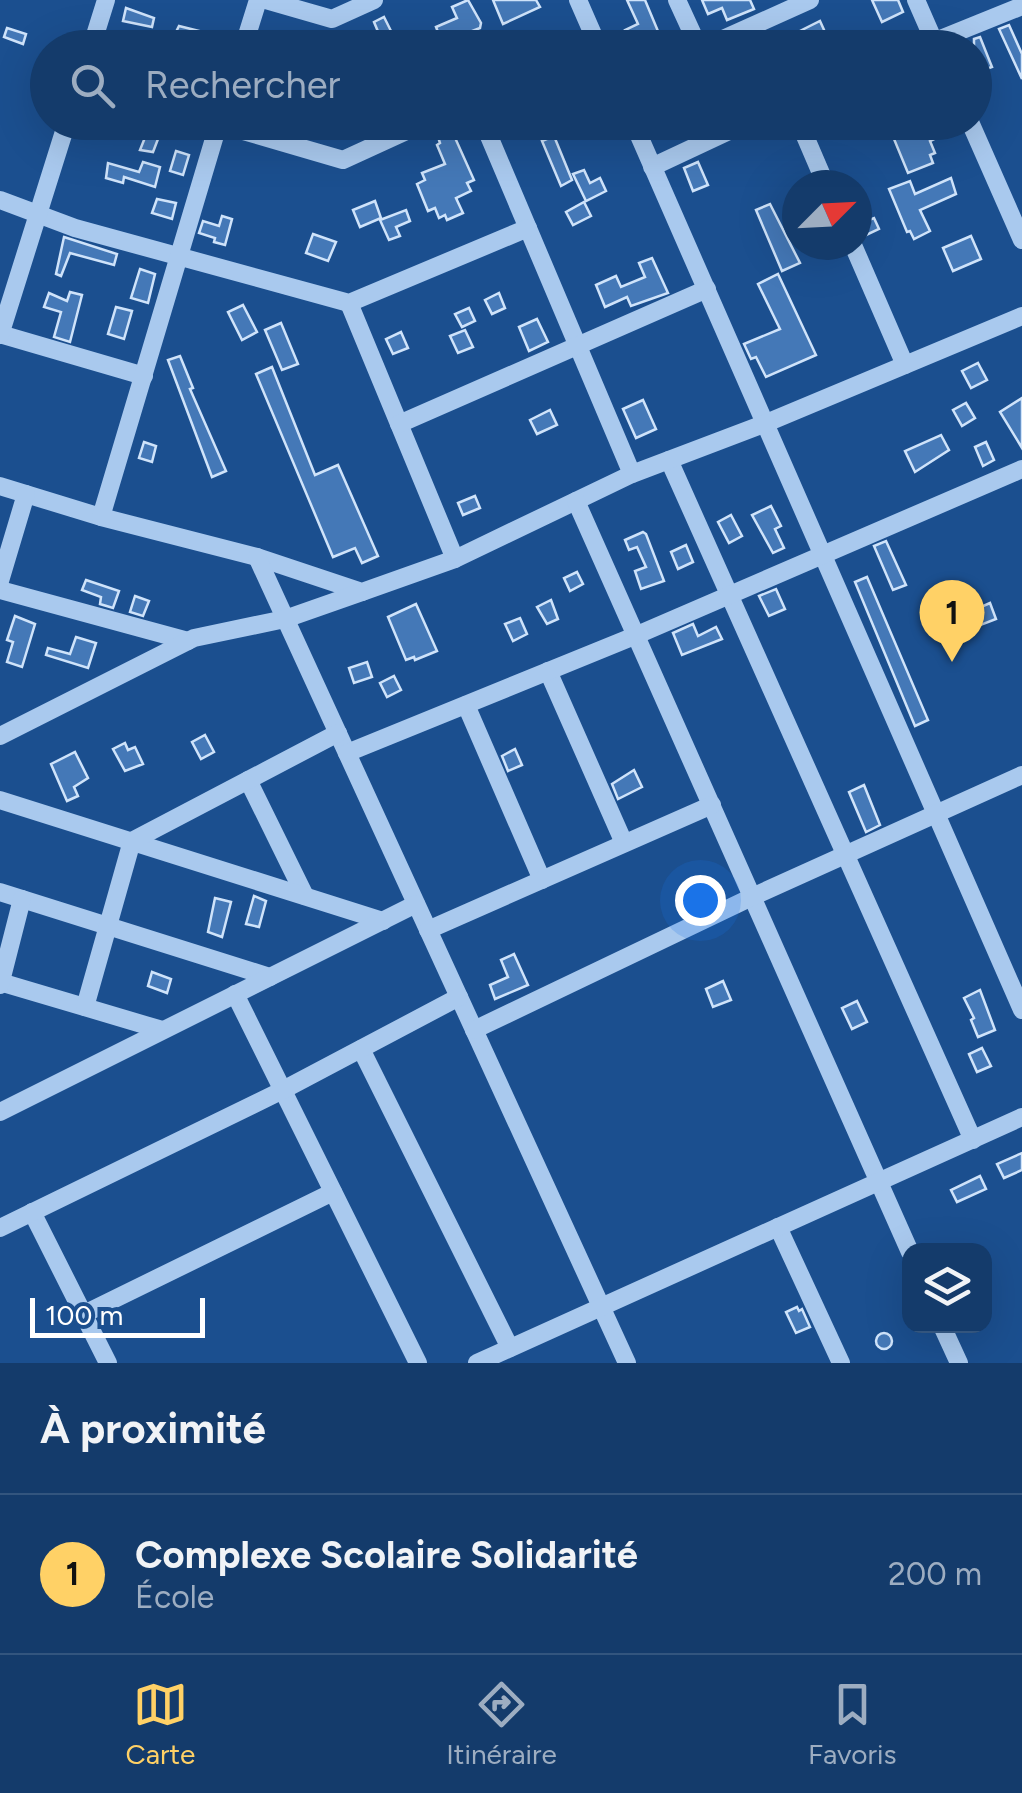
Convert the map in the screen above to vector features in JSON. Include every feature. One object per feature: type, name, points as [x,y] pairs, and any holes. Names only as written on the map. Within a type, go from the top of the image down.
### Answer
[{"type":"street","points":[[97,30],[106,0]]},
{"type":"street","points":[[249,30],[258,0]]},
{"type":"street","points":[[266,0],[332,19],[374,0]]},
{"type":"street","points":[[578,0],[591,30]]},
{"type":"street","points":[[677,0],[691,30]]},
{"type":"street","points":[[733,30],[777,6],[810,0]]},
{"type":"street","points":[[916,0],[925,30]]},
{"type":"street","points":[[965,30],[1022,6]]},
{"type":"street","points":[[61,140],[0,334],[144,376]]},
{"type":"street","points":[[102,517],[214,140]]},
{"type":"street","points":[[276,140],[343,160],[387,140]]},
{"type":"street","points":[[491,140],[632,474]]},
{"type":"street","points":[[640,140],[1022,1010]]},
{"type":"street","points":[[652,167],[708,140]]},
{"type":"street","points":[[807,140],[820,170]]},
{"type":"street","points":[[978,140],[1022,240]]},
{"type":"street","points":[[0,200],[38,215],[349,303],[528,228]]},
{"type":"street","points":[[859,260],[905,366]]},
{"type":"street","points":[[399,424],[707,288]]},
{"type":"street","points":[[349,303],[455,559]]},
{"type":"street","points":[[0,736],[188,641],[285,620],[455,559],[632,474],[764,424],[1022,316]]},
{"type":"street","points":[[669,460],[973,1140]]},
{"type":"street","points":[[347,753],[637,635],[1022,470]]},
{"type":"street","points":[[0,486],[257,557],[362,592]]},
{"type":"street","points":[[0,581],[26,494]]},
{"type":"street","points":[[576,501],[906,1243]]},
{"type":"street","points":[[257,557],[626,1363]]},
{"type":"street","points":[[0,590],[188,641]]},
{"type":"street","points":[[548,671],[624,843]]},
{"type":"street","points":[[466,705],[542,880]]},
{"type":"street","points":[[84,1007],[132,841],[338,733]]},
{"type":"street","points":[[474,1030],[752,896],[1022,775]]},
{"type":"street","points":[[248,780],[305,896]]},
{"type":"street","points":[[0,800],[383,920]]},
{"type":"street","points":[[428,930],[712,804]]},
{"type":"street","points":[[0,892],[270,977]]},
{"type":"street","points":[[22,899],[0,983],[162,1030]]},
{"type":"street","points":[[0,1112],[416,904]]},
{"type":"street","points":[[235,994],[418,1363]]},
{"type":"street","points":[[0,1228],[283,1090],[458,997]]},
{"type":"street","points":[[361,1048],[510,1348]]},
{"type":"street","points":[[477,1363],[1022,1118]]},
{"type":"street","points":[[84,1314],[334,1192]]},
{"type":"street","points":[[32,1212],[108,1363]]},
{"type":"street","points":[[778,1227],[840,1363]]},
{"type":"street","points":[[945,1333],[959,1363]]},
{"type":"building","points":[[468,0],[480,28],[437,30],[436,27],[457,18],[452,7]]},
{"type":"building","points":[[493,0],[536,0],[540,7],[503,24]]},
{"type":"building","points":[[627,0],[645,0],[658,30],[625,30],[638,24]]},
{"type":"building","points":[[702,0],[750,0],[754,9],[727,20],[722,8],[708,14]]},
{"type":"building","points":[[872,0],[898,0],[903,12],[882,22]]},
{"type":"building","points":[[126,8],[154,18],[152,27],[123,21]]},
{"type":"building","points":[[384,17],[390,30],[377,30],[374,22]]},
{"type":"building","points":[[820,21],[824,30],[802,30]]},
{"type":"building","points":[[1009,25],[1022,54],[1022,79],[999,29]]},
{"type":"building","points":[[7,28],[26,34],[23,44],[4,37]]},
{"type":"building","points":[[144,140],[158,140],[153,152],[140,150]]},
{"type":"building","points":[[439,140],[456,140],[474,180],[467,183],[471,191],[456,198],[463,213],[447,220],[445,215],[439,218],[435,208],[428,211],[417,184],[425,180],[422,173],[445,164],[437,145]]},
{"type":"building","points":[[556,140],[572,180],[561,186],[542,141]]},
{"type":"building","points":[[894,140],[932,140],[933,163],[908,173]]},
{"type":"building","points":[[176,151],[189,155],[183,175],[170,171]]},
{"type":"building","points":[[143,162],[160,167],[155,187],[124,177],[123,183],[106,178],[108,163],[139,172]]},
{"type":"building","points":[[698,162],[708,185],[693,191],[684,168]]},
{"type":"building","points":[[584,170],[590,183],[600,178],[606,191],[586,201],[573,174]]},
{"type":"building","points":[[951,178],[956,194],[920,210],[930,231],[914,239],[907,232],[889,189],[910,181],[915,194]]},
{"type":"building","points":[[157,199],[176,203],[172,219],[152,213]]},
{"type":"building","points":[[375,201],[381,218],[360,227],[353,210]]},
{"type":"building","points":[[584,202],[591,216],[573,225],[566,212]]},
{"type":"building","points":[[770,204],[782,228],[782,260],[800,263],[782,271],[756,210]]},
{"type":"building","points":[[406,210],[410,221],[396,227],[400,236],[389,240],[380,220]]},
{"type":"building","points":[[222,216],[232,219],[225,245],[199,233],[203,221],[219,226]]},
{"type":"building","points":[[313,234],[336,242],[328,261],[306,253]]},
{"type":"building","points":[[971,236],[981,259],[953,271],[943,248]]},
{"type":"building","points":[[64,237],[117,254],[114,265],[70,253],[61,276],[56,274]]},
{"type":"building","points":[[652,258],[668,293],[631,306],[627,297],[605,307],[596,285],[616,276],[621,287],[645,277],[639,263]]},
{"type":"building","points":[[140,269],[155,274],[148,303],[131,298]]},
{"type":"building","points":[[778,274],[816,355],[766,377],[744,344],[780,329],[758,284]]},
{"type":"building","points":[[70,292],[82,295],[70,342],[54,337],[61,312],[44,307],[49,293],[67,301]]},
{"type":"building","points":[[499,293],[505,308],[492,314],[485,300]]},
{"type":"building","points":[[243,305],[257,332],[242,340],[228,312]]},
{"type":"building","points":[[116,307],[132,311],[124,339],[108,334]]},
{"type":"building","points":[[469,308],[475,321],[462,327],[455,314]]},
{"type":"building","points":[[537,319],[548,342],[529,351],[519,327]]},
{"type":"building","points":[[281,323],[298,364],[282,370],[265,330]]},
{"type":"building","points":[[465,330],[473,347],[458,353],[450,336]]},
{"type":"building","points":[[401,332],[408,348],[393,354],[386,339]]},
{"type":"building","points":[[180,356],[226,471],[212,477],[168,360]]},
{"type":"building","points":[[978,363],[987,380],[971,388],[962,371]]},
{"type":"building","points":[[272,367],[315,475],[338,465],[378,556],[362,563],[355,548],[333,557],[256,374]]},
{"type":"building","points":[[1022,398],[1022,448],[1000,412]]},
{"type":"building","points":[[643,400],[656,429],[636,438],[623,409]]},
{"type":"building","points":[[966,403],[975,418],[962,426],[953,410]]},
{"type":"building","points":[[550,410],[557,425],[537,434],[530,420]]},
{"type":"building","points":[[941,435],[949,450],[915,472],[905,451]]},
{"type":"building","points":[[144,442],[156,446],[152,462],[139,458]]},
{"type":"building","points":[[986,442],[994,460],[983,466],[975,447]]},
{"type":"building","points":[[475,496],[480,508],[463,515],[458,503]]},
{"type":"building","points":[[771,506],[781,526],[775,529],[784,548],[773,553],[752,515]]},
{"type":"building","points":[[731,515],[742,536],[729,543],[718,522]]},
{"type":"building","points":[[643,532],[664,581],[641,589],[635,571],[646,567],[637,547],[629,550],[625,540]]},
{"type":"building","points":[[886,541],[906,585],[893,590],[874,546]]},
{"type":"building","points":[[686,545],[693,562],[678,569],[671,552]]},
{"type":"building","points":[[577,572],[583,584],[570,591],[564,578]]},
{"type":"building","points":[[867,577],[928,720],[915,726],[855,582]]},
{"type":"building","points":[[86,580],[119,591],[113,608],[100,604],[101,597],[82,590]]},
{"type":"building","points":[[776,589],[785,609],[769,616],[759,596]]},
{"type":"building","points":[[135,596],[149,601],[143,616],[130,612]]},
{"type":"building","points":[[551,600],[558,619],[547,624],[537,607]]},
{"type":"building","points":[[990,603],[996,619],[978,626],[972,611]]},
{"type":"building","points":[[416,604],[437,651],[406,660],[388,617]]},
{"type":"building","points":[[15,616],[35,624],[22,667],[7,662],[13,642],[7,640]]},
{"type":"building","points":[[520,618],[527,634],[513,641],[505,624]]},
{"type":"building","points":[[693,624],[698,636],[716,627],[722,639],[682,655],[673,633]]},
{"type":"building","points":[[76,637],[96,643],[88,668],[46,655],[48,648],[70,654]]},
{"type":"building","points":[[367,662],[372,677],[354,683],[349,668]]},
{"type":"building","points":[[394,676],[401,690],[387,697],[380,683]]},
{"type":"building","points":[[205,735],[214,752],[201,759],[192,742]]},
{"type":"building","points":[[125,743],[128,750],[135,747],[143,764],[125,771],[113,749]]},
{"type":"building","points":[[515,749],[522,765],[508,771],[502,756]]},
{"type":"building","points":[[75,752],[88,778],[74,787],[78,796],[67,801],[51,764]]},
{"type":"building","points":[[634,770],[642,787],[618,799],[612,784]]},
{"type":"building","points":[[864,785],[880,825],[866,832],[849,792]]},
{"type":"building","points":[[254,896],[266,901],[259,927],[246,924]]},
{"type":"building","points":[[215,898],[231,902],[222,937],[208,932]]},
{"type":"building","points":[[514,954],[528,985],[495,999],[490,985],[508,977],[501,960]]},
{"type":"building","points":[[152,972],[171,979],[167,993],[148,986]]},
{"type":"building","points":[[723,981],[731,1000],[713,1007],[706,989]]},
{"type":"building","points":[[980,990],[995,1030],[978,1037],[964,998]]},
{"type":"building","points":[[857,1001],[867,1022],[852,1029],[842,1008]]},
{"type":"building","points":[[982,1048],[991,1066],[977,1072],[969,1054]]},
{"type":"building","points":[[1022,1153],[1022,1170],[1004,1178],[997,1164]]},
{"type":"building","points":[[980,1176],[986,1189],[957,1202],[951,1190]]},
{"type":"building","points":[[802,1309],[810,1327],[796,1333],[786,1312]]},
{"type":"building","points":[[884,1333],[892,1341],[884,1349],[876,1341]]},
{"type":"place","name":"Complexe Scolaire Solidarité","points":[[952,662]]}]
